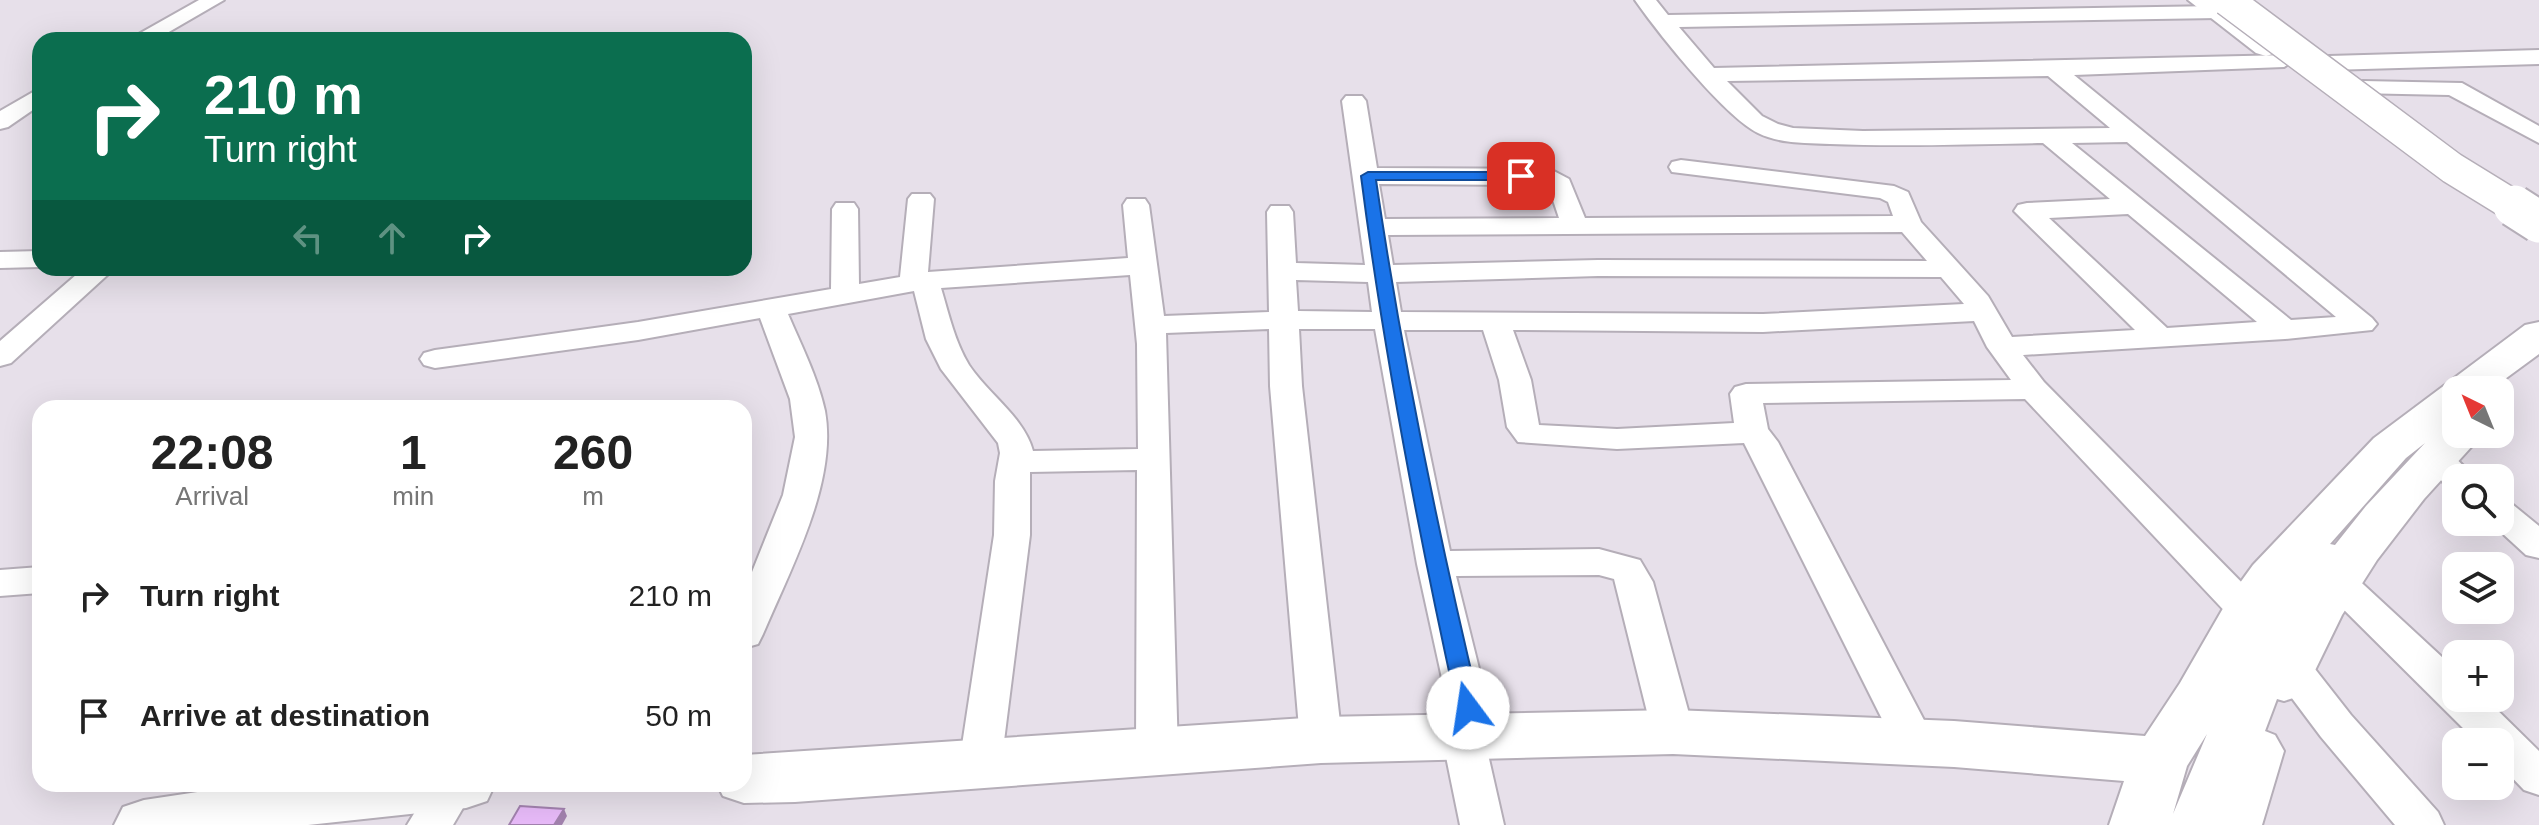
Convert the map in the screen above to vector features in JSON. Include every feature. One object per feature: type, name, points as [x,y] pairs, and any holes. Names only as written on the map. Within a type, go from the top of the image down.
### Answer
[{"type":"street","points":[[154,32],[214,0]]},
{"type":"street","points":[[1645,0],[1708,75],[1754,121],[1770,130],[1793,135],[1863,138],[2133,135]]},
{"type":"street","points":[[1866,0],[1886,16]]},
{"type":"street","points":[[1663,21],[2217,6],[2290,37],[2539,207]]},
{"type":"street","points":[[2217,6],[2284,60],[2397,142],[2539,232]]},
{"type":"street","points":[[2217,6],[2452,168],[2539,222]]},
{"type":"street","points":[[2329,63],[2539,57]]},
{"type":"street","points":[[1708,75],[2053,69],[2284,60]]},
{"type":"street","points":[[2002,347],[2362,324],[2053,69]]},
{"type":"street","points":[[2363,88],[2454,88],[2539,136]]},
{"type":"street","points":[[0,122],[32,100]]},
{"type":"street","points":[[1354,101],[1368,176],[1388,322],[1469,737],[1482,825]]},
{"type":"street","points":[[2050,137],[2285,330]]},
{"type":"street","points":[[1681,167],[1885,191],[1899,197],[1909,224],[1984,312],[2002,347],[2033,389],[2247,611]]},
{"type":"street","points":[[1368,176],[1550,177],[1560,184],[1575,227]]},
{"type":"street","points":[[921,199],[919,282],[956,369],[1014,441],[1012,535],[980,765]]},
{"type":"street","points":[[1136,205],[1140,266],[1150,325],[1155,404],[1157,753]]},
{"type":"street","points":[[2131,206],[2027,211],[2161,338]]},
{"type":"street","points":[[845,209],[845,294]]},
{"type":"street","points":[[1280,212],[1282,320],[1321,740]]},
{"type":"street","points":[[1375,227],[1909,224]]},
{"type":"street","points":[[0,260],[32,259]]},
{"type":"street","points":[[435,359],[771,308],[919,282],[1140,266]]},
{"type":"street","points":[[1282,271],[1382,274],[1598,268],[1948,269]]},
{"type":"street","points":[[0,357],[92,276]]},
{"type":"street","points":[[752,614],[801,495],[810,438],[810,415],[771,308]]},
{"type":"street","points":[[1150,325],[1282,320],[1763,323],[1984,312]]},
{"type":"street","points":[[1495,322],[1515,380],[1523,427],[1530,435],[1541,438],[1617,439],[1752,432]]},
{"type":"street","points":[[2482,376],[2539,334]]},
{"type":"street","points":[[2511,376],[2539,356]]},
{"type":"street","points":[[2514,387],[2539,366]]},
{"type":"street","points":[[1915,743],[1762,442],[1752,432],[1746,394],[2033,389]]},
{"type":"street","points":[[2139,825],[2160,761],[2200,698],[2247,611],[2319,522],[2390,448],[2442,407]]},
{"type":"street","points":[[2232,819],[2287,608],[2340,526],[2432,432],[2442,439]]},
{"type":"street","points":[[2232,819],[2247,769],[2290,666],[2338,582],[2378,521],[2451,448]]},
{"type":"street","points":[[1015,462],[1154,459]]},
{"type":"street","points":[[2514,524],[2539,546]]},
{"type":"street","points":[[1435,564],[1599,562],[1627,569],[1635,582],[1673,732]]},
{"type":"street","points":[[0,583],[32,581]]},
{"type":"street","points":[[2338,582],[2442,681]]},
{"type":"street","points":[[2290,666],[2336,726],[2422,825]]},
{"type":"street","points":[[2474,712],[2539,778]]},
{"type":"street","points":[[752,779],[1321,740],[1673,732],[1915,743],[2160,761]]},
{"type":"street","points":[[144,825],[326,811],[417,792]]},
{"type":"street","points":[[429,825],[451,792]]},
{"type":"building","points":[[520,806],[564,809],[554,825],[509,825]]},
{"type":"route","points":[[1468,708],[1435,564],[1388,322],[1368,176],[1521,176]]}]
